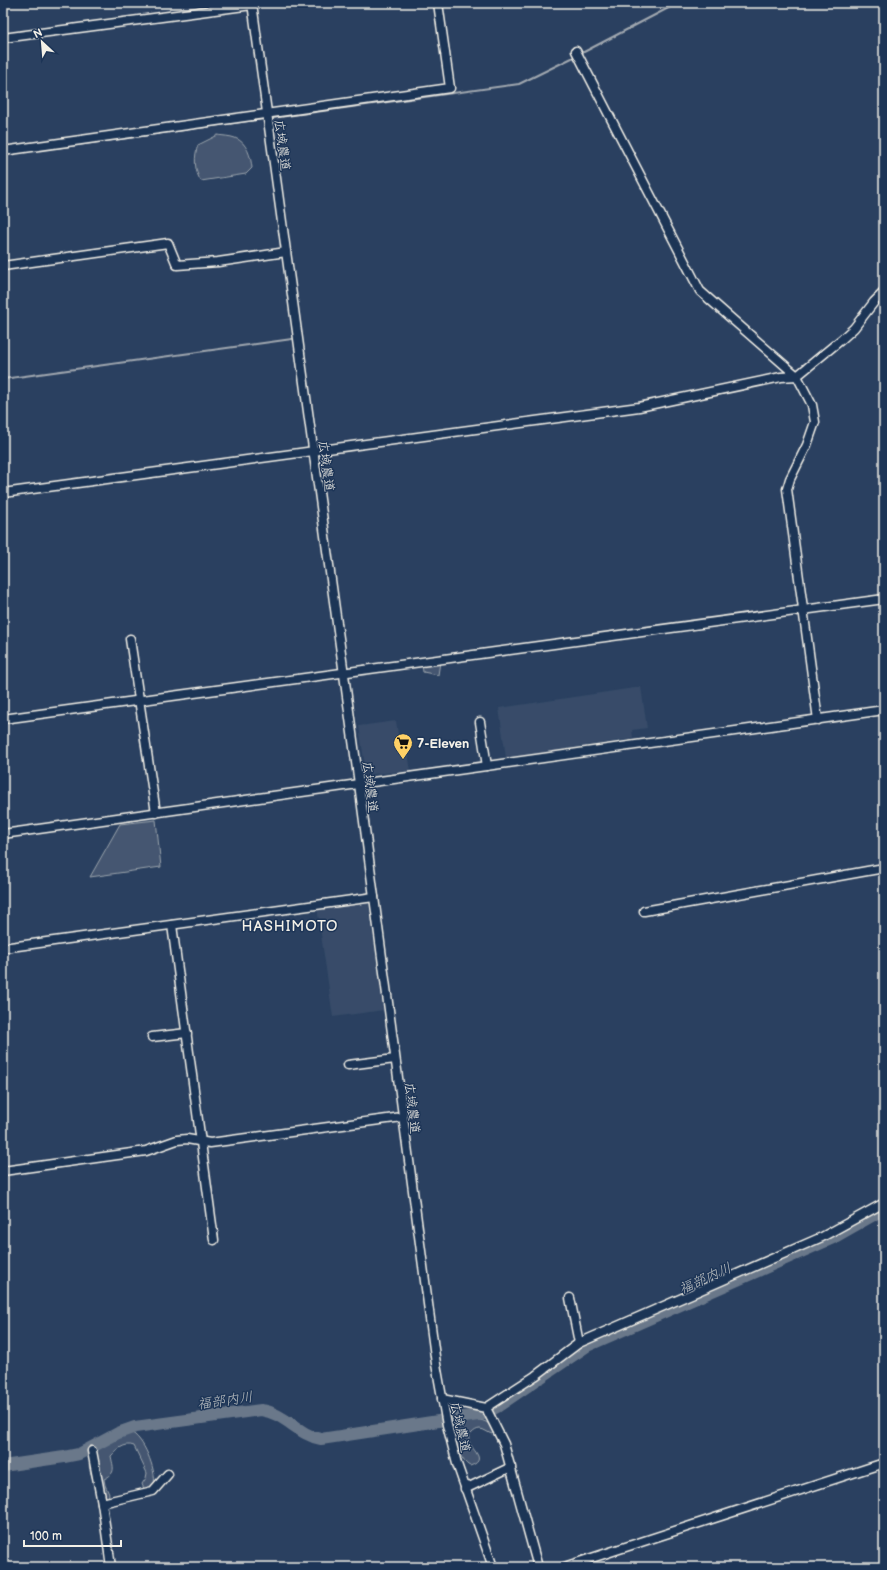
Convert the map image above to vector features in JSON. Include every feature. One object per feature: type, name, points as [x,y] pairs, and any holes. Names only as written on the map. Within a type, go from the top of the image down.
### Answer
[{"type":"street","points":[[3,151],[450,88],[438,3]]},
{"type":"street","points":[[3,38],[252,4]]},
{"type":"street","name":"広域農道","points":[[252,4],[359,784],[402,1117],[442,1399],[447,1425],[465,1489],[494,1567]]},
{"type":"street","points":[[577,54],[700,291],[797,376],[812,405],[815,422],[807,445],[790,479],[788,489],[818,720]]},
{"type":"street","points":[[3,266],[168,243],[177,265],[218,262],[286,252]]},
{"type":"street","points":[[3,493],[639,406],[781,377],[797,376],[854,328],[874,302],[884,292]]},
{"type":"street","points":[[3,719],[884,599]]},
{"type":"street","points":[[130,639],[156,813]]},
{"type":"street","points":[[3,834],[884,710]]},
{"type":"street","points":[[480,722],[487,766]]},
{"type":"street","points":[[644,911],[884,868]]},
{"type":"street","points":[[3,948],[374,897]]},
{"type":"street","points":[[172,925],[214,1240]]},
{"type":"street","points":[[152,1037],[187,1033]]},
{"type":"street","points":[[348,1065],[395,1059]]},
{"type":"street","points":[[3,1172],[146,1151],[177,1140],[187,1139],[210,1143],[297,1130],[337,1127],[402,1117]]},
{"type":"street","points":[[442,1399],[487,1410],[579,1343],[822,1237],[884,1203]]},
{"type":"street","points":[[570,1298],[579,1343]]},
{"type":"street","points":[[487,1410],[504,1444],[538,1567]]},
{"type":"street","points":[[92,1451],[102,1503],[111,1567]]},
{"type":"street","points":[[564,1567],[884,1463]]},
{"type":"street","points":[[465,1489],[511,1467]]},
{"type":"street","points":[[102,1503],[153,1490],[168,1474]]},
{"type":"shaded area","points":[[218,135],[233,137],[243,143],[248,150],[252,168],[246,174],[201,181],[197,173],[195,163],[198,145]]},
{"type":"shaded area","points":[[440,662],[438,675],[423,672],[422,664]]},
{"type":"shaded area","points":[[641,687],[647,728],[632,730],[633,739],[506,758],[499,708]]},
{"type":"shaded area","points":[[396,721],[400,747],[407,747],[411,771],[371,774],[367,772],[359,726]]},
{"type":"shaded area","points":[[156,820],[161,867],[90,877],[120,824]]},
{"type":"shaded area","points":[[368,900],[384,1010],[333,1017],[317,907]]},
{"type":"shaded area","points":[[468,1419],[486,1422],[494,1430],[492,1434],[478,1429],[469,1437],[469,1442],[478,1459],[476,1463],[470,1466],[460,1454],[454,1430],[454,1425],[462,1420]]},
{"type":"shaded area","points":[[130,1432],[140,1440],[148,1455],[153,1471],[154,1484],[146,1490],[144,1489],[142,1484],[147,1473],[134,1446],[127,1445],[118,1449],[111,1456],[113,1469],[111,1474],[104,1479],[109,1494],[108,1497],[105,1497],[99,1490],[91,1475],[89,1464],[91,1457],[96,1450],[106,1442],[114,1437]]},
{"type":"waterway","points":[[580,54],[678,3]]},
{"type":"waterway","points":[[272,118],[519,84],[576,56]]},
{"type":"waterway","points":[[56,148],[263,119]]},
{"type":"waterway","points":[[3,379],[292,339]]},
{"type":"waterway","name":"福部内川","points":[[540,1378],[587,1346],[833,1238],[884,1209]]},
{"type":"waterway","name":"福部内川","points":[[3,1466],[79,1454],[118,1433],[135,1427],[261,1410],[277,1415],[305,1433],[321,1439],[484,1414],[535,1381]]},
{"type":"place","name":"7-Eleven","points":[[403,760]]},
{"type":"district","name":"HASHIMOTO","points":[[290,926]]}]
